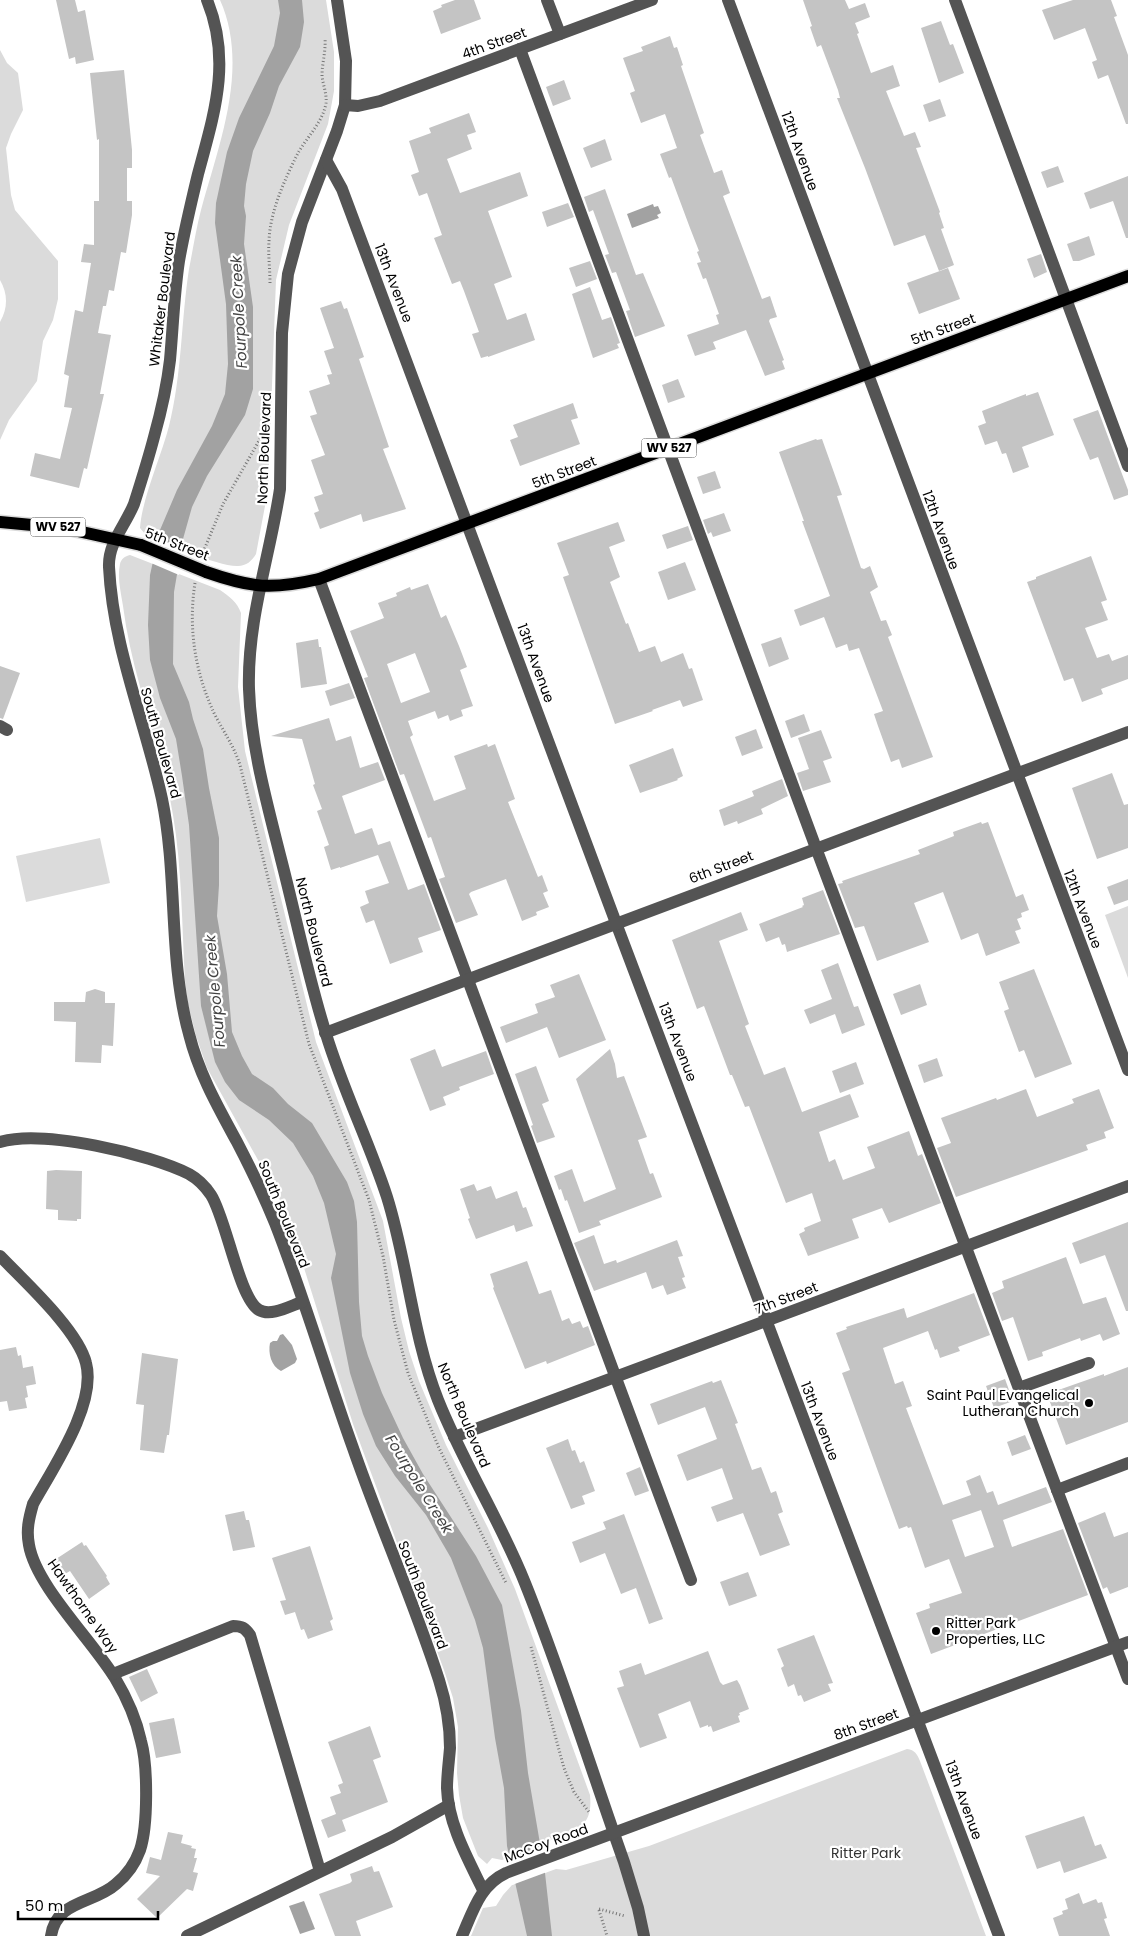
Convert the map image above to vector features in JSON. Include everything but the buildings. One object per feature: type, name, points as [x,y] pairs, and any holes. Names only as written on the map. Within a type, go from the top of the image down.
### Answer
[{"type":"main road","name":"5th Street","points":[[0,522],[64,528],[141,545],[201,573],[239,583],[260,587],[293,585],[319,579],[1128,276]]},
{"type":"street","name":"Whitaker Boulevard","points":[[115,539],[133,506],[155,435],[165,392],[179,262],[212,124],[220,66],[216,28],[207,0]]},
{"type":"street","name":"North Boulevard","points":[[337,0],[346,61],[345,105],[302,222],[288,274],[282,333],[280,489],[252,627],[249,678],[250,714],[254,743],[273,828],[325,1032],[387,1197],[396,1229],[417,1336],[438,1400],[454,1437],[526,1584],[614,1833],[632,1887],[644,1936]]},
{"type":"street","points":[[547,0],[560,34]]},
{"type":"street","name":"4th Street","points":[[345,105],[358,106],[380,101],[652,0]]},
{"type":"street","name":"12th Avenue","points":[[728,0],[1128,1070]]},
{"type":"street","points":[[955,0],[1128,466]]},
{"type":"street","points":[[520,49],[816,848],[1057,1490],[1122,1644],[1128,1679]]},
{"type":"street","name":"13th Avenue","points":[[326,160],[342,189],[616,923],[999,1936]]},
{"type":"street","name":"South Boulevard","points":[[115,539],[110,549],[109,559],[115,611],[121,648],[156,770],[164,808],[169,844],[178,974],[182,1006],[189,1037],[201,1073],[260,1188],[276,1227],[354,1451],[440,1681],[450,1727],[447,1787],[449,1805],[460,1841],[483,1890]]},
{"type":"street","points":[[319,579],[691,1580]]},
{"type":"street","name":"6th Street","points":[[325,1032],[1128,732]]},
{"type":"street","points":[[0,1142],[22,1139],[80,1142],[140,1158],[189,1174],[201,1182],[211,1195],[243,1284],[252,1303],[259,1310],[269,1312],[302,1302]]},
{"type":"street","name":"7th Street","points":[[454,1437],[1128,1186]]},
{"type":"street","name":"Hawthorne Way","points":[[0,1256],[67,1329],[81,1350],[86,1363],[88,1379],[80,1416],[28,1518],[29,1546],[34,1562],[46,1583],[113,1674],[136,1720],[142,1744],[145,1796],[143,1832],[140,1850],[134,1864],[115,1886],[68,1909],[59,1916],[54,1924],[52,1936]]},
{"type":"street","points":[[1019,1388],[1089,1363]]},
{"type":"street","points":[[1057,1490],[1128,1463]]},
{"type":"street","points":[[113,1674],[233,1626],[242,1626],[246,1629],[250,1635],[320,1871]]},
{"type":"street","name":"8th Street","points":[[614,1833],[1122,1644]]},
{"type":"street","points":[[187,1936],[392,1837],[449,1805]]},
{"type":"street","name":"McCoy Road","points":[[462,1936],[478,1898],[483,1890],[494,1880],[506,1873],[614,1833]]},
{"type":"path","points":[[270,288],[269,240],[272,219],[283,185],[300,150],[320,120],[326,102],[322,74],[325,34]]},
{"type":"path","points":[[201,557],[220,512],[260,440],[266,425]]},
{"type":"path","points":[[201,573],[192,605],[191,626],[200,673],[213,709],[240,764],[309,1044],[369,1200],[383,1256],[394,1320],[408,1373],[432,1434],[510,1590]]},
{"type":"path","points":[[528,1639],[543,1686],[564,1768],[574,1792],[590,1812]]},
{"type":"path","points":[[607,1936],[599,1909],[627,1916]]},
{"type":"green space","points":[[220,0],[326,0],[334,52],[334,91],[328,124],[289,225],[276,280],[268,490],[256,554],[248,563],[238,566],[218,563],[192,553],[145,534],[140,528],[144,504],[166,438],[173,407],[189,269],[199,217],[223,132],[228,105],[232,78],[232,52],[229,26]]},
{"type":"green space","points":[[0,50],[7,63],[18,73],[23,110],[6,148],[11,195],[15,210],[58,261],[58,299],[53,320],[43,341],[37,381],[9,420],[0,440],[0,322],[6,301],[0,280]]},
{"type":"green space","points":[[130,555],[220,590],[233,600],[241,613],[238,687],[245,751],[316,1042],[383,1221],[401,1318],[419,1381],[446,1445],[488,1528],[515,1589],[590,1795],[589,1813],[583,1824],[571,1832],[555,1838],[554,1836],[548,1844],[502,1860],[492,1858],[487,1864],[478,1856],[463,1818],[457,1773],[458,1727],[453,1698],[353,1424],[294,1236],[279,1198],[207,1068],[196,1036],[188,1004],[185,981],[180,876],[173,815],[168,789],[127,633],[120,585],[119,569],[121,562],[126,556]]},
{"type":"green space","points":[[100,838],[110,883],[26,902],[16,856]]},
{"type":"green space","points":[[1128,906],[1128,978],[1105,915]]},
{"type":"green space","name":"Ritter Park","points":[[907,1749],[912,1750],[918,1756],[986,1936],[471,1936],[483,1908],[496,1906],[512,1885],[556,1869],[566,1870],[649,1846]]},
{"type":"water","name":"Fourpole Creek","points":[[278,0],[302,0],[304,22],[300,47],[279,86],[270,113],[253,151],[246,184],[244,244],[253,307],[253,389],[245,415],[207,476],[192,507],[183,539],[174,592],[173,664],[189,702],[203,749],[219,838],[217,916],[227,974],[232,1032],[252,1074],[273,1088],[288,1104],[312,1123],[347,1182],[354,1201],[357,1222],[359,1302],[362,1336],[368,1356],[382,1393],[403,1438],[423,1474],[476,1556],[502,1605],[521,1711],[528,1773],[545,1873],[552,1936],[527,1936],[507,1846],[504,1788],[483,1648],[475,1620],[451,1558],[426,1515],[395,1476],[376,1446],[363,1414],[350,1373],[331,1278],[336,1254],[324,1203],[313,1176],[293,1143],[269,1120],[239,1100],[225,1082],[215,1062],[201,1006],[189,825],[182,776],[176,739],[160,698],[150,660],[148,625],[150,575],[160,530],[177,490],[212,426],[225,394],[228,364],[226,304],[215,223],[216,203],[227,152],[239,118],[274,46],[280,13]]},
{"type":"water","points":[[653,204],[654,207],[658,206],[661,213],[657,215],[659,218],[632,228],[627,214]]},
{"type":"water","points":[[283,1334],[292,1345],[297,1359],[295,1363],[281,1371],[273,1363],[269,1347],[270,1343],[277,1341],[280,1335]]},
{"type":"water","points":[[304,1901],[315,1929],[300,1934],[289,1906]]},
{"type":"pier","points":[[156,538],[184,549],[179,575],[151,563]]},
{"type":"pier","points":[[542,1846],[547,1872],[512,1885],[507,1859]]},
{"type":"place","name":"Saint Paul Evangelical Lutheran Church","points":[[1089,1403]]},
{"type":"place","name":"Ritter Park Properties, LLC","points":[[936,1631]]}]
